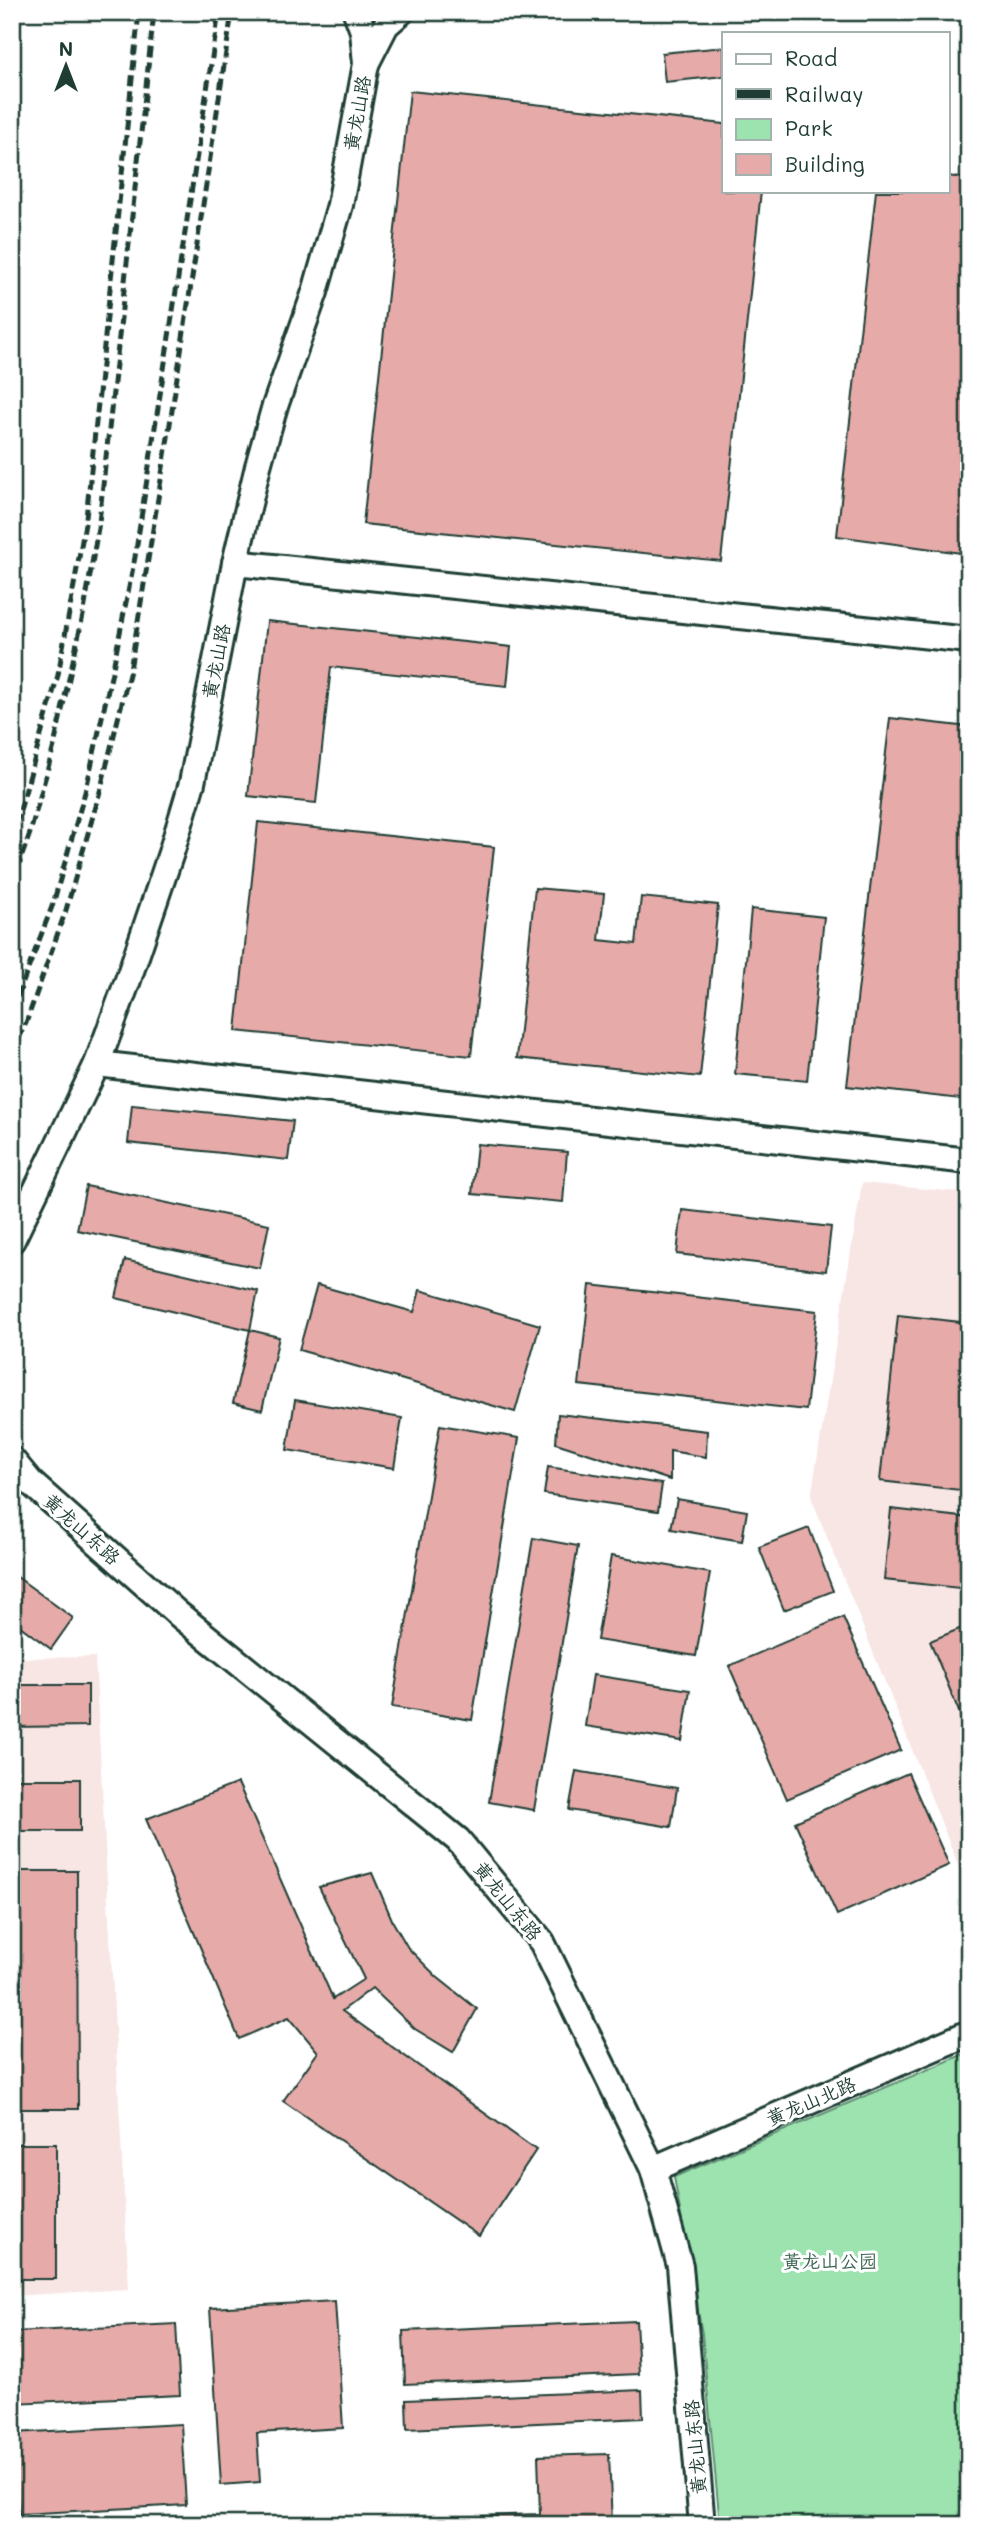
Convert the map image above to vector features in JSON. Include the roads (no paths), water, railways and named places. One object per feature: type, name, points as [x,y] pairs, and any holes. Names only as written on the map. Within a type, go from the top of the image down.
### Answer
[{"type":"street","name":"黄龙山路","points":[[356,12],[362,31],[366,64]]},
{"type":"street","name":"黄龙山路","points":[[12,1240],[97,1064],[172,850],[192,783],[235,563],[274,409],[315,292],[340,205],[366,64],[386,25],[401,12]]},
{"type":"street","points":[[235,563],[969,640]]},
{"type":"street","points":[[97,1064],[969,1161]]},
{"type":"street","name":"黄龙山东路","points":[[12,1460],[31,1483],[177,1614],[458,1840],[542,1942],[653,2169],[680,2266],[702,2525]]},
{"type":"street","name":"黄龙山北路","points":[[653,2169],[969,2033]]},
{"type":"railway","points":[[12,839],[58,675],[86,518],[139,12]]},
{"type":"railway","points":[[12,884],[30,833],[54,746],[84,611],[99,522],[154,12]]},
{"type":"railway","points":[[12,1011],[53,904],[87,785],[114,663],[135,557],[219,12]]},
{"type":"railway","points":[[12,1053],[26,1023],[66,910],[101,788],[130,670],[232,12]]},
{"type":"park label","name":"黄龙山公园","points":[[830,2261]]}]
